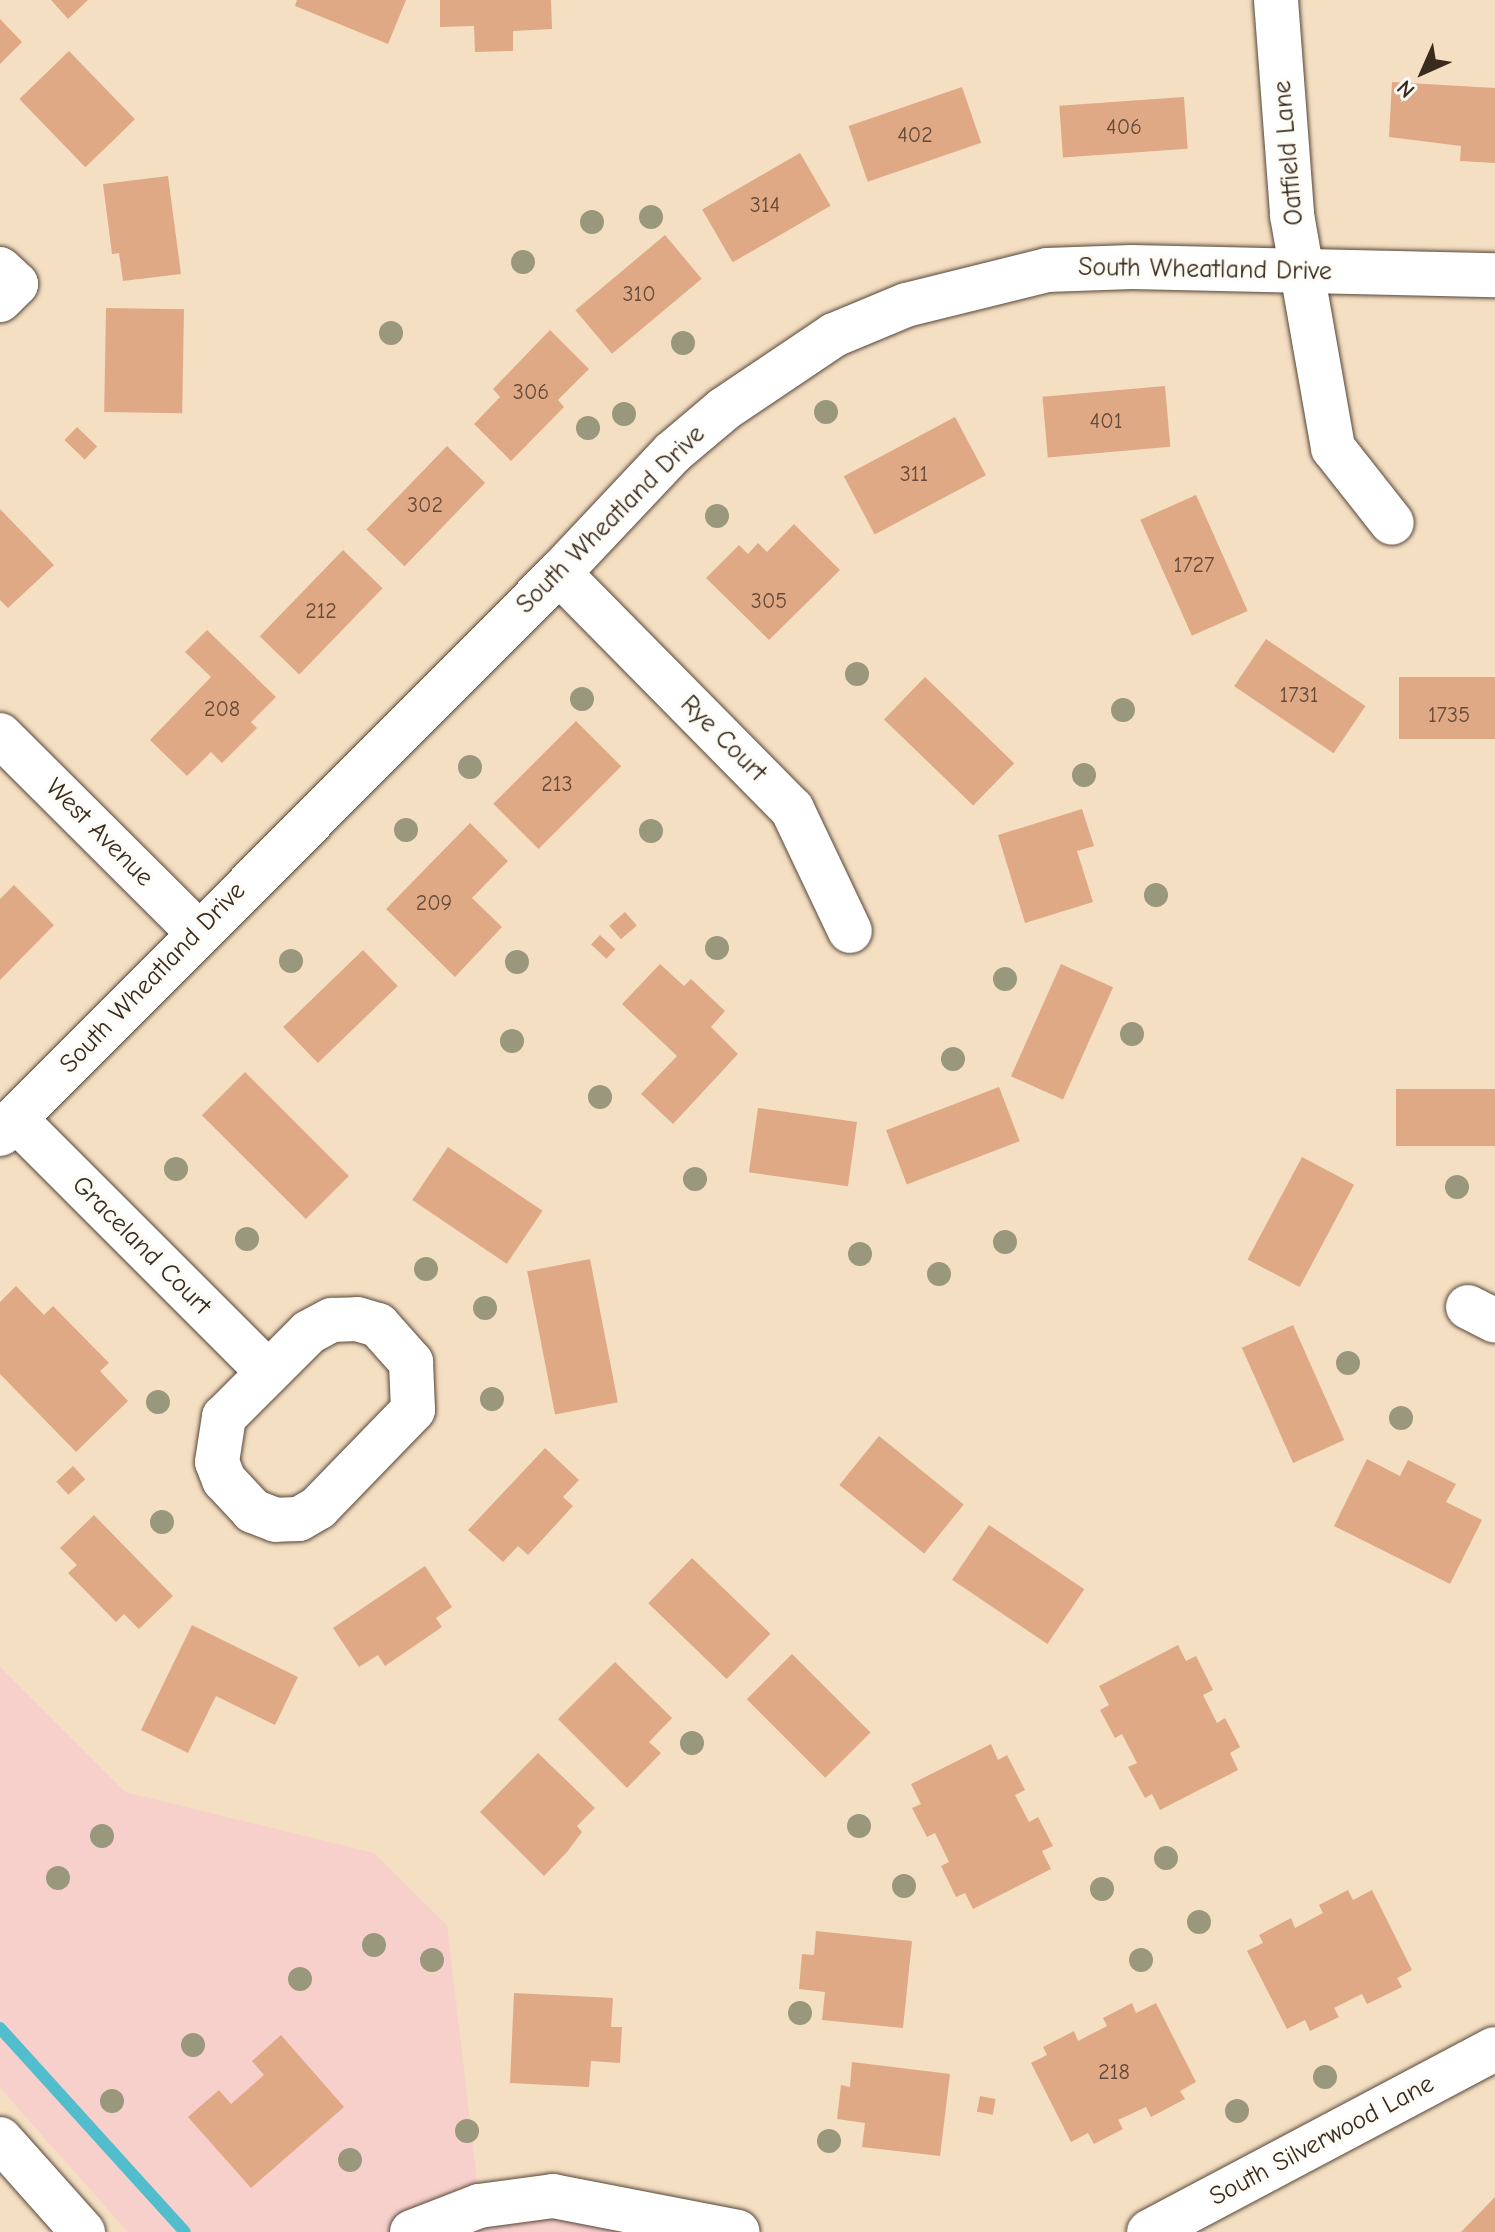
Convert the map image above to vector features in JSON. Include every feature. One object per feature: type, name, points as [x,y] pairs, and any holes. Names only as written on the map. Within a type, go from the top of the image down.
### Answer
[{"type":"street","name":"Oatfield Lane","points":[[1276,0],[1301,269],[1333,448],[1392,523]]},
{"type":"street","name":"South Wheatland Drive","points":[[8,1126],[197,931],[559,573],[672,453],[724,409],[834,335],[906,305],[1047,270],[1301,269],[1495,275]]},
{"type":"street","name":"Rye Court","points":[[559,573],[792,809],[850,931]]},
{"type":"street","name":"West Avenue","points":[[0,735],[197,931]]},
{"type":"street","name":"Graceland Court","points":[[8,1126],[268,1372]]},
{"type":"street","points":[[357,1319],[378,1325],[411,1362],[413,1410],[318,1508],[299,1519],[276,1520],[253,1511],[236,1495],[217,1462],[224,1417],[268,1372],[309,1332],[332,1320],[357,1319]]},
{"type":"street","name":"South Silverwood Lane","points":[[1149,2232],[1495,2049]]},
{"type":"street","points":[[0,2139],[83,2232]]},
{"type":"street","points":[[412,2232],[479,2206],[553,2196],[738,2232]]},
{"type":"shaded area","points":[[0,1667],[125,1792],[374,1853],[447,1925],[480,2206],[738,2232],[128,2232],[0,2088]]},
{"type":"building","points":[[51,0],[88,0],[68,19]]},
{"type":"building","points":[[297,0],[406,0],[388,44],[295,6]]},
{"type":"building","points":[[440,0],[551,0],[552,29],[513,31],[513,51],[475,52],[474,26],[440,27]]},
{"type":"building","points":[[0,19],[22,42],[0,64]]},
{"type":"building","points":[[69,51],[135,119],[85,167],[19,99]]},
{"type":"building","points":[[1392,82],[1495,88],[1495,163],[1460,161],[1461,146],[1389,137]]},
{"type":"building","points":[[962,87],[981,143],[868,182],[849,126]]},
{"type":"building","points":[[1184,97],[1188,149],[1063,158],[1059,106]]},
{"type":"building","points":[[800,153],[830,206],[733,262],[702,210]]},
{"type":"building","points":[[168,176],[181,274],[123,281],[119,253],[112,254],[103,184]]},
{"type":"building","points":[[665,235],[702,279],[612,354],[575,310]]},
{"type":"building","points":[[106,308],[184,309],[182,413],[104,412]]},
{"type":"building","points":[[550,330],[589,369],[558,400],[564,407],[511,461],[474,424],[500,397],[493,389]]},
{"type":"building","points":[[1165,386],[1170,447],[1048,457],[1042,397]]},
{"type":"building","points":[[955,417],[986,475],[875,534],[844,476]]},
{"type":"building","points":[[77,427],[97,446],[85,459],[64,440]]},
{"type":"building","points":[[447,446],[485,483],[405,566],[366,529]]},
{"type":"building","points":[[1196,495],[1248,611],[1192,636],[1140,520]]},
{"type":"building","points":[[0,509],[54,565],[8,608],[0,600]]},
{"type":"building","points":[[794,524],[840,570],[769,640],[706,578],[739,545],[748,554],[758,543],[767,552]]},
{"type":"building","points":[[343,550],[383,588],[299,675],[260,636]]},
{"type":"building","points":[[207,630],[276,697],[251,722],[257,728],[222,763],[211,752],[187,776],[150,740],[211,677],[185,652]]},
{"type":"building","points":[[1266,639],[1365,706],[1334,753],[1234,686]]},
{"type":"building","points":[[925,677],[1014,763],[973,806],[884,719]]},
{"type":"building","points":[[1399,677],[1495,677],[1495,739],[1399,739]]},
{"type":"building","points":[[576,721],[621,766],[539,849],[493,804]]},
{"type":"building","points":[[1082,809],[1094,846],[1077,851],[1093,902],[1025,923],[998,835]]},
{"type":"building","points":[[470,823],[508,861],[472,898],[502,927],[455,977],[386,909]]},
{"type":"building","points":[[14,885],[54,925],[0,980],[0,899]]},
{"type":"building","points":[[625,912],[637,926],[621,939],[609,926]]},
{"type":"building","points":[[600,935],[615,949],[606,959],[591,945]]},
{"type":"building","points":[[363,950],[398,986],[318,1063],[283,1027]]},
{"type":"building","points":[[660,964],[684,986],[691,979],[725,1011],[711,1027],[738,1054],[673,1124],[641,1094],[677,1056],[622,1004]]},
{"type":"building","points":[[1061,964],[1113,987],[1063,1100],[1011,1076]]},
{"type":"building","points":[[245,1072],[349,1176],[306,1219],[202,1115]]},
{"type":"building","points":[[999,1087],[1020,1141],[907,1185],[886,1130]]},
{"type":"building","points":[[1396,1089],[1495,1089],[1495,1146],[1396,1146]]},
{"type":"building","points":[[758,1108],[857,1122],[848,1186],[749,1172]]},
{"type":"building","points":[[448,1147],[543,1211],[507,1264],[412,1200]]},
{"type":"building","points":[[1302,1157],[1354,1185],[1300,1287],[1248,1259]]},
{"type":"building","points":[[590,1259],[618,1402],[555,1415],[527,1271]]},
{"type":"building","points":[[16,1286],[44,1315],[53,1306],[109,1363],[100,1371],[128,1401],[76,1452],[0,1374],[0,1302]]},
{"type":"building","points":[[1293,1325],[1344,1440],[1293,1463],[1242,1348]]},
{"type":"building","points":[[879,1436],[964,1505],[924,1554],[839,1485]]},
{"type":"building","points":[[545,1448],[579,1480],[563,1497],[573,1506],[528,1555],[518,1546],[503,1562],[468,1530]]},
{"type":"building","points":[[1367,1459],[1400,1476],[1408,1460],[1456,1484],[1446,1502],[1482,1520],[1450,1584],[1334,1526]]},
{"type":"building","points":[[73,1466],[85,1479],[68,1495],[56,1482]]},
{"type":"building","points":[[94,1515],[173,1596],[139,1629],[124,1614],[116,1622],[68,1573],[77,1565],[60,1548]]},
{"type":"building","points":[[989,1525],[1084,1589],[1047,1644],[952,1580]]},
{"type":"building","points":[[692,1558],[770,1634],[727,1679],[648,1603]]},
{"type":"building","points":[[425,1566],[452,1607],[436,1618],[442,1627],[385,1666],[378,1655],[359,1667],[333,1628]]},
{"type":"building","points":[[192,1625],[298,1677],[275,1725],[216,1696],[188,1753],[141,1730]]},
{"type":"building","points":[[1178,1645],[1186,1661],[1196,1656],[1213,1690],[1203,1695],[1217,1723],[1225,1718],[1240,1747],[1230,1753],[1238,1770],[1160,1810],[1152,1794],[1145,1798],[1128,1767],[1137,1763],[1122,1734],[1115,1738],[1100,1710],[1109,1705],[1099,1686]]},
{"type":"building","points":[[792,1654],[870,1732],[825,1778],[747,1699]]},
{"type":"building","points":[[615,1662],[672,1718],[649,1742],[661,1753],[627,1788],[558,1719]]},
{"type":"building","points":[[991,1744],[998,1760],[1007,1755],[1025,1790],[1015,1795],[1029,1822],[1038,1817],[1053,1846],[1042,1851],[1051,1869],[973,1909],[965,1893],[956,1897],[941,1866],[949,1862],[935,1833],[927,1837],[912,1808],[921,1804],[911,1784]]},
{"type":"building","points":[[538,1753],[595,1808],[577,1826],[582,1832],[567,1852],[544,1876],[480,1812]]},
{"type":"building","points":[[1348,1890],[1353,1900],[1372,1890],[1412,1970],[1397,1978],[1402,1987],[1367,2004],[1362,1994],[1334,2008],[1339,2017],[1310,2031],[1305,2020],[1287,2029],[1247,1951],[1263,1943],[1259,1935],[1291,1918],[1295,1928],[1323,1913],[1319,1905]]},
{"type":"building","points":[[816,1931],[912,1941],[903,2028],[822,2020],[825,1992],[799,1989],[802,1954],[814,1955]]},
{"type":"building","points":[[514,1993],[613,1998],[611,2027],[622,2027],[620,2063],[591,2061],[589,2087],[510,2083]]},
{"type":"building","points":[[1132,2003],[1136,2013],[1156,2003],[1196,2082],[1180,2091],[1185,2099],[1151,2117],[1146,2107],[1118,2120],[1123,2129],[1094,2144],[1088,2133],[1071,2142],[1031,2063],[1047,2055],[1043,2047],[1074,2031],[1078,2041],[1107,2026],[1103,2018]]},
{"type":"building","points":[[281,2035],[344,2107],[251,2188],[188,2117],[219,2090],[231,2104],[264,2075],[252,2061]]},
{"type":"building","points":[[852,2062],[950,2074],[940,2156],[862,2147],[865,2123],[837,2119],[841,2085],[850,2087]]},
{"type":"building","points":[[980,2096],[996,2099],[993,2115],[977,2112]]},
{"type":"building","points":[[1495,2197],[1495,2232],[1461,2232]]},
{"type":"waterway","points":[[0,2028],[185,2232]]}]
